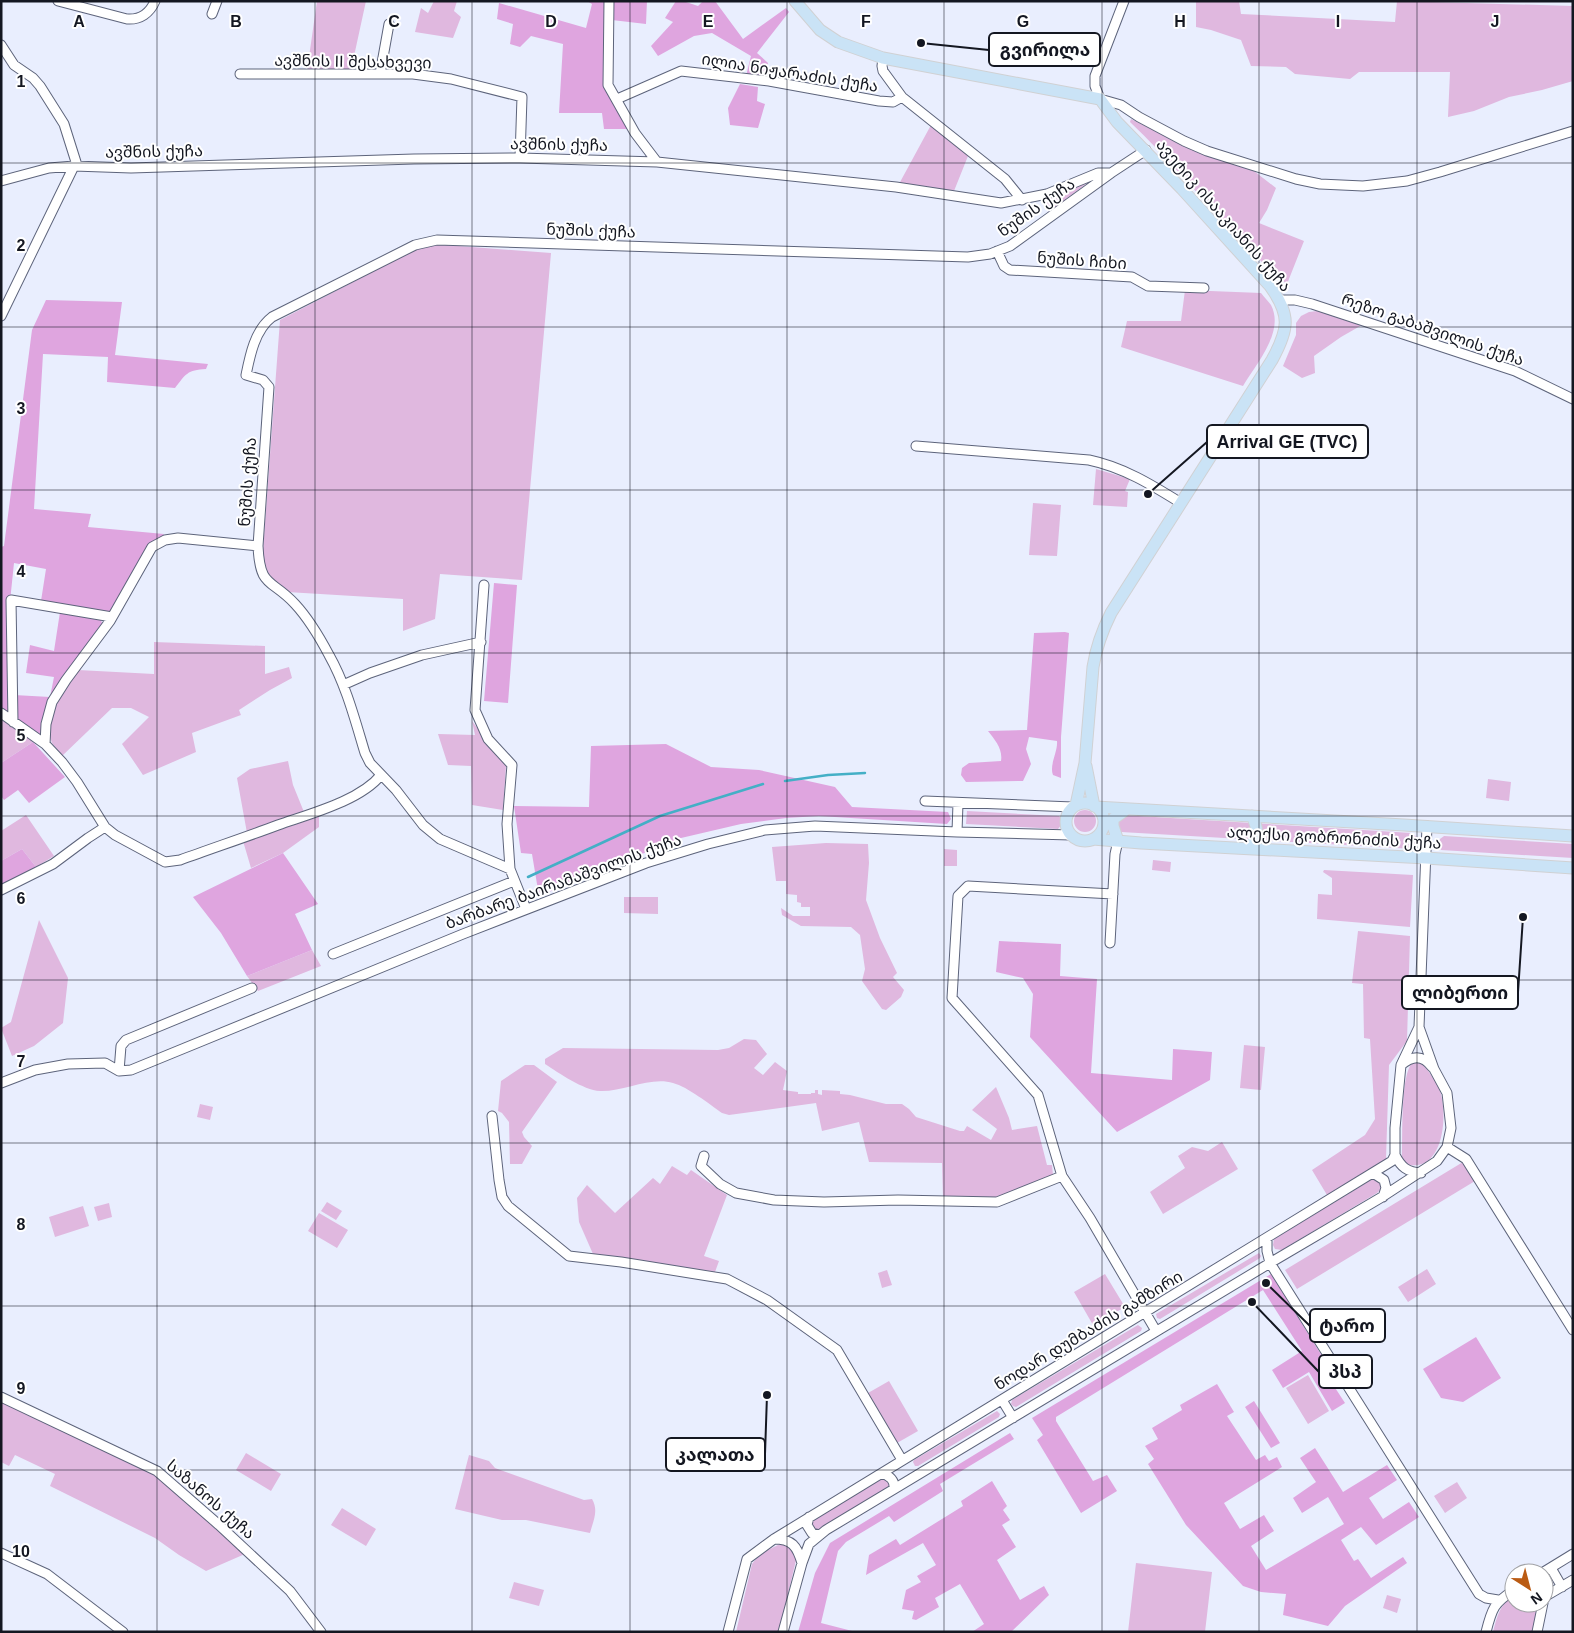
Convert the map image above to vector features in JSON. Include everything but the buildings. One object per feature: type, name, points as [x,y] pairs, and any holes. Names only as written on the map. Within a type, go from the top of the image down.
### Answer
[{"type":"main road","points":[[795,1],[820,30],[838,42],[883,58],[1100,99]]},
{"type":"main road","name":"ავეტიკ ისააკიანის ქუჩა","points":[[1074,806],[1085,762],[1093,667],[1099,639],[1111,613],[1279,348],[1286,321],[1280,300],[1270,286],[1146,150],[1117,122],[1100,99]]},
{"type":"main road","name":"ავეტიკ ისააკიანის ქუჩა","points":[[1085,762],[1095,806]]},
{"type":"main road","points":[[1085,803],[1095,806],[1101,812],[1103,820],[1103,827],[1099,834],[1093,838],[1079,840],[1071,835],[1066,823],[1069,811],[1074,806],[1085,803]]},
{"type":"main road","name":"ალექსი გობრონიძის ქუჩა","points":[[1095,806],[1573,836]]},
{"type":"main road","points":[[1118,842],[1113,819],[1127,809]]},
{"type":"main road","points":[[1249,848],[1257,836],[1258,830],[1252,816]]},
{"type":"main road","name":"ალექსი გობრონიძის ქუჩა","points":[[1093,838],[1118,842],[1426,858],[1573,868]]},
{"type":"street","points":[[58,1],[94,6],[127,19],[136,19],[144,16],[152,8],[155,1]]},
{"type":"street","points":[[212,14],[217,1]]},
{"type":"street","points":[[609,1],[608,84],[635,133],[657,162]]},
{"type":"street","points":[[1124,1],[1095,76],[1095,86],[1100,99],[1121,105],[1184,141],[1207,151],[1296,179],[1320,184],[1363,186],[1407,181],[1573,131]]},
{"type":"street","points":[[380,74],[389,24]]},
{"type":"street","points":[[1,45],[14,65],[33,78],[40,86],[67,130],[76,162],[1,316]]},
{"type":"street","points":[[883,58],[883,71],[902,97],[1005,179],[1022,200]]},
{"type":"street","name":"ილია ნიჟარაძის ქუჩა","points":[[617,99],[681,71],[768,81],[879,101],[893,102],[902,97]]},
{"type":"street","name":"ავშნის II შესახვევი","points":[[240,74],[413,74],[451,79],[522,97],[520,158]]},
{"type":"street","name":"ნუშის ქუჩა","points":[[258,546],[269,387],[263,380],[246,375],[251,351],[260,331],[272,317],[415,244],[437,240],[968,258],[990,254],[1010,246],[1146,150]]},
{"type":"street","name":"ავშნის ქუჩა","points":[[1,181],[49,168],[74,166],[132,168],[414,159],[520,158],[657,162],[896,187],[1001,203],[1047,194],[1098,173],[1111,173]]},
{"type":"street","name":"ნუშის ჩიხი","points":[[997,251],[1004,266],[1010,270],[1132,277],[1148,286],[1204,288]]},
{"type":"street","name":"რეზო გაბაშვილის ქუჩა","points":[[1280,300],[1295,300],[1312,304],[1493,363],[1515,371],[1573,399]]},
{"type":"street","points":[[916,446],[1094,461],[1118,468],[1143,480],[1181,503]]},
{"type":"street","points":[[45,744],[46,724],[52,702],[112,618],[152,547],[164,540],[178,538],[258,546],[258,561],[265,579],[295,604],[328,653],[343,685],[370,763],[396,790],[423,825],[440,839],[510,869]]},
{"type":"street","points":[[484,584],[475,710],[488,739],[512,765],[507,824],[510,869],[526,909]]},
{"type":"street","points":[[13,722],[11,600],[112,618]]},
{"type":"street","points":[[343,685],[370,673],[422,655],[481,642]]},
{"type":"street","points":[[1,713],[45,744],[62,762],[105,827],[115,835],[166,862],[171,862],[326,808],[363,791],[375,783],[381,776]]},
{"type":"street","points":[[924,801],[1074,806]]},
{"type":"street","points":[[957,832],[958,803]]},
{"type":"street","name":"ბარბარე ბაირამაშვილის ქუჩა","points":[[119,1071],[131,1070],[526,909],[646,863],[708,844],[765,830],[815,826],[1071,835]]},
{"type":"street","points":[[783,1632],[809,1544],[820,1535],[1156,1331],[1382,1197],[1437,1161],[1447,1147],[1451,1128],[1447,1094],[1434,1069],[1419,1027],[1427,826]]},
{"type":"street","points":[[1,890],[53,864],[105,827]]},
{"type":"street","points":[[1110,943],[1112,894],[1118,842]]},
{"type":"street","name":"ბარბარე ბაირამაშვილის ქუჩა","points":[[334,954],[514,881]]},
{"type":"street","points":[[1112,894],[968,886],[958,896],[952,998],[1038,1095],[1062,1176],[1090,1218],[1156,1331]]},
{"type":"street","points":[[1,1083],[35,1070],[68,1064],[104,1063],[119,1071],[122,1046],[126,1040],[252,988]]},
{"type":"street","points":[[1419,1027],[1401,1065],[1395,1128],[1395,1155],[1405,1169],[1421,1173]]},
{"type":"street","points":[[1401,1065],[1409,1059],[1419,1058],[1428,1061],[1434,1069]]},
{"type":"street","points":[[492,1116],[500,1188],[502,1197],[508,1206],[569,1256],[621,1262],[727,1280],[767,1300],[837,1350],[902,1460]]},
{"type":"street","points":[[1447,1147],[1466,1159],[1573,1330]]},
{"type":"street","name":"ნოდარ დუმბაძის გამზირი","points":[[728,1632],[747,1559],[809,1517],[1373,1173],[1392,1161],[1395,1155]]},
{"type":"street","points":[[704,1156],[701,1166],[727,1189],[736,1193],[774,1200],[997,1202],[1062,1176]]},
{"type":"street","points":[[1373,1173],[1384,1180],[1386,1188],[1382,1197]]},
{"type":"street","points":[[1267,1239],[1270,1263],[1479,1594],[1486,1598],[1498,1600]]},
{"type":"street","name":"საზანოს ქუჩა","points":[[1,1397],[157,1471],[219,1524],[290,1591],[320,1632]]},
{"type":"street","points":[[1002,1400],[1013,1418]]},
{"type":"street","points":[[882,1473],[890,1476],[894,1483],[894,1490]]},
{"type":"street","points":[[809,1517],[807,1525],[812,1533],[820,1535]]},
{"type":"street","points":[[774,1540],[783,1539],[792,1543],[798,1551],[802,1563]]},
{"type":"street","points":[[1,1553],[47,1574],[123,1632]]},
{"type":"street","points":[[1554,1566],[1573,1554]]},
{"type":"street","points":[[1554,1573],[1562,1586]]},
{"type":"street","points":[[1554,1592],[1573,1580]]},
{"type":"street","points":[[1486,1632],[1492,1610],[1498,1600],[1504,1596]]},
{"type":"street","points":[[1537,1632],[1541,1613]]},
{"type":"shaded area","points":[[317,1],[366,1],[351,70],[307,71]]},
{"type":"shaded area","points":[[434,1],[457,1],[454,11],[461,17],[453,38],[415,32],[421,8],[428,13]]},
{"type":"shaded area","points":[[587,1],[606,1],[605,84],[628,129],[604,129],[602,113],[559,113],[563,44],[531,36],[520,47],[510,44],[513,24],[497,19],[499,3],[586,28],[592,4]]},
{"type":"shaded area","points":[[611,1],[647,1],[646,24],[612,20]]},
{"type":"shaded area","points":[[676,1],[683,1],[698,6],[703,1],[715,1],[743,39],[786,8],[789,12],[757,53],[768,63],[764,78],[746,76],[751,56],[712,33],[694,36],[658,56],[651,46],[673,22],[665,18]]},
{"type":"shaded area","points":[[1196,1],[1239,1],[1241,14],[1395,22],[1397,1],[1573,6],[1573,81],[1509,97],[1474,111],[1448,117],[1450,72],[1359,72],[1350,79],[1295,74],[1286,67],[1251,66],[1241,40],[1196,27]]},
{"type":"shaded area","points":[[740,84],[758,87],[757,101],[765,104],[758,128],[730,125],[728,108]]},
{"type":"shaded area","points":[[1131,119],[1202,154],[1254,171],[1276,188],[1267,210],[1259,223],[1304,241],[1287,284],[1251,251],[1130,122]]},
{"type":"shaded area","points":[[931,125],[968,156],[954,191],[899,184]]},
{"type":"shaded area","points":[[1094,178],[1049,212],[1042,201]]},
{"type":"shaded area","points":[[424,245],[551,253],[522,580],[440,574],[435,619],[403,631],[403,599],[287,592],[266,573],[262,563],[280,320]]},
{"type":"shaded area","points":[[1185,290],[1261,293],[1271,305],[1274,315],[1272,337],[1243,386],[1121,347],[1127,321],[1181,321]]},
{"type":"shaded area","points":[[46,300],[122,302],[115,355],[208,364],[206,369],[195,370],[188,374],[175,388],[107,382],[108,357],[43,354],[34,509],[91,514],[88,527],[164,534],[111,614],[41,601],[46,569],[14,563],[9,611],[10,716],[1,709],[1,547],[4,546],[32,330]]},
{"type":"shaded area","points":[[1317,311],[1362,325],[1314,356],[1315,373],[1302,378],[1283,366],[1296,335],[1296,323],[1301,316]]},
{"type":"shaded area","points":[[1096,469],[1130,479],[1125,491],[1128,492],[1127,507],[1093,505]]},
{"type":"shaded area","points":[[1033,503],[1061,505],[1057,556],[1029,555]]},
{"type":"shaded area","points":[[494,583],[517,585],[508,703],[484,701]]},
{"type":"shaded area","points":[[60,612],[101,620],[103,626],[50,701],[41,722],[41,735],[16,721],[14,695],[50,697],[54,677],[26,673],[30,645],[54,651]]},
{"type":"shaded area","points":[[1034,633],[1069,633],[1061,737],[1061,778],[1053,775],[1052,771],[1057,741],[1029,737],[1026,749],[1031,764],[1023,781],[966,782],[961,775],[962,768],[969,763],[1001,761],[1000,749],[988,731],[1027,730]]},
{"type":"shaded area","points":[[154,642],[265,646],[265,674],[289,667],[292,678],[239,710],[241,715],[192,733],[196,752],[143,775],[122,744],[149,717],[131,708],[112,708],[62,756],[52,743],[49,734],[54,704],[78,670],[154,674]]},
{"type":"shaded area","points":[[1,716],[33,742],[1,763]]},
{"type":"shaded area","points":[[472,721],[506,766],[503,810],[472,805],[471,766],[448,765],[438,734],[475,735]]},
{"type":"shaded area","points":[[33,742],[65,777],[29,803],[18,790],[4,800],[1,796],[1,763]]},
{"type":"shaded area","points":[[666,744],[711,767],[759,770],[835,787],[852,807],[948,812],[951,819],[947,824],[819,816],[741,824],[681,838],[539,896],[532,854],[521,853],[514,806],[589,807],[591,746]]},
{"type":"shaded area","points":[[288,761],[293,785],[304,812],[247,833],[237,778],[250,769]]},
{"type":"shaded area","points":[[1488,779],[1511,782],[1509,801],[1486,798]]},
{"type":"shaded area","points":[[1085,810],[1093,813],[1096,821],[1093,829],[1085,832],[1077,829],[1074,821],[1077,813]]},
{"type":"shaded area","points":[[967,811],[1059,816],[1062,819],[1062,824],[1058,829],[966,824]]},
{"type":"shaded area","points":[[319,813],[319,827],[283,853],[251,868],[243,841]]},
{"type":"shaded area","points":[[26,815],[54,856],[36,867],[22,849],[1,861],[1,831]]},
{"type":"shaded area","points":[[1122,815],[1412,833],[1418,838],[1418,845],[1414,849],[1121,832],[1117,828],[1118,819]]},
{"type":"shaded area","points":[[1444,836],[1573,844],[1573,858],[1441,850],[1436,842]]},
{"type":"shaded area","points":[[826,843],[868,844],[869,863],[866,900],[880,938],[897,973],[893,977],[904,990],[901,997],[886,1010],[882,1009],[862,981],[865,969],[860,935],[851,927],[801,926],[782,915],[781,908],[793,916],[810,916],[810,907],[801,907],[801,903],[797,902],[797,895],[786,894],[786,881],[776,881],[772,847]]},
{"type":"shaded area","points":[[22,849],[36,867],[1,886],[1,861]]},
{"type":"shaded area","points":[[944,849],[957,850],[957,866],[944,866]]},
{"type":"shaded area","points":[[283,853],[318,904],[295,914],[312,950],[247,976],[221,933],[193,897]]},
{"type":"shaded area","points":[[1153,860],[1171,862],[1170,872],[1152,870]]},
{"type":"shaded area","points":[[1324,870],[1413,875],[1410,927],[1317,919],[1318,894],[1332,895],[1332,878],[1323,872]]},
{"type":"shaded area","points":[[624,897],[658,897],[658,914],[624,913]]},
{"type":"shaded area","points":[[39,920],[68,978],[63,1023],[34,1046],[12,1056],[1,1028],[11,1022]]},
{"type":"shaded area","points":[[1358,931],[1410,936],[1407,1041],[1389,1065],[1386,1159],[1327,1195],[1312,1170],[1365,1135],[1375,1119],[1370,1039],[1364,1038],[1363,984],[1352,983]]},
{"type":"shaded area","points":[[999,941],[1061,944],[1060,976],[1097,979],[1091,1073],[1172,1080],[1173,1049],[1212,1052],[1210,1080],[1117,1132],[1030,1037],[1033,994],[1023,978],[996,972]]},
{"type":"shaded area","points":[[312,950],[321,966],[258,991],[247,976]]},
{"type":"shaded area","points":[[744,1039],[756,1040],[767,1054],[754,1068],[763,1075],[775,1062],[787,1071],[783,1090],[798,1092],[798,1094],[811,1094],[818,1090],[818,1094],[822,1095],[822,1090],[840,1091],[840,1094],[886,1104],[902,1104],[916,1117],[960,1131],[964,1131],[967,1126],[991,1140],[997,1129],[972,1110],[996,1087],[1012,1130],[1037,1126],[1047,1165],[1052,1165],[1053,1175],[997,1198],[943,1198],[942,1163],[869,1162],[859,1122],[822,1131],[816,1103],[729,1115],[722,1113],[692,1092],[673,1083],[656,1081],[609,1091],[593,1090],[586,1088],[545,1064],[545,1059],[563,1048],[718,1050],[729,1048]]},
{"type":"shaded area","points":[[1244,1045],[1265,1047],[1261,1090],[1240,1088]]},
{"type":"shaded area","points":[[1413,1062],[1422,1063],[1436,1081],[1442,1099],[1443,1112],[1443,1126],[1436,1151],[1429,1160],[1419,1165],[1406,1164],[1402,1157],[1404,1092],[1409,1068]]},
{"type":"shaded area","points":[[525,1065],[534,1065],[557,1082],[522,1132],[532,1146],[522,1164],[510,1164],[509,1122],[498,1111],[501,1081]]},
{"type":"shaded area","points":[[200,1104],[213,1107],[210,1120],[197,1117]]},
{"type":"shaded area","points":[[1222,1142],[1238,1169],[1163,1214],[1150,1192],[1185,1168],[1178,1156],[1192,1147],[1208,1151]]},
{"type":"shaded area","points":[[1463,1162],[1475,1181],[1297,1289],[1285,1270]]},
{"type":"shaded area","points":[[672,1166],[687,1175],[691,1170],[727,1195],[704,1256],[719,1261],[715,1272],[593,1254],[579,1222],[577,1198],[587,1185],[615,1213],[653,1178],[660,1184]]},
{"type":"shaded area","points":[[1377,1179],[1382,1184],[1381,1189],[1377,1193],[1282,1250],[1275,1249],[1273,1245],[1274,1239],[1371,1180]]},
{"type":"shaded area","points":[[327,1202],[342,1211],[336,1220],[321,1211]]},
{"type":"shaded area","points":[[109,1203],[112,1217],[98,1221],[94,1207]]},
{"type":"shaded area","points":[[83,1206],[89,1226],[55,1237],[49,1217]]},
{"type":"shaded area","points":[[319,1213],[348,1230],[337,1248],[308,1231]]},
{"type":"shaded area","points":[[1259,1253],[1260,1258],[1160,1319],[1157,1318],[1156,1314]]},
{"type":"shaded area","points":[[1427,1269],[1436,1284],[1408,1302],[1398,1287]]},
{"type":"shaded area","points":[[887,1270],[892,1285],[882,1288],[878,1273]]},
{"type":"shaded area","points":[[1105,1274],[1125,1307],[1093,1325],[1074,1292]]},
{"type":"shaded area","points":[[1271,1274],[1335,1377],[1330,1380],[1345,1403],[1332,1411],[1309,1372],[1283,1388],[1272,1370],[1302,1351],[1263,1290],[1056,1417],[1056,1421],[1093,1481],[1107,1475],[1117,1491],[1081,1513],[1037,1440],[1043,1435],[1032,1418]]},
{"type":"shaded area","points":[[1138,1325],[1142,1328],[1141,1331],[1016,1407],[1011,1404],[1012,1400]]},
{"type":"shaded area","points":[[1476,1337],[1501,1378],[1463,1402],[1441,1398],[1423,1369]]},
{"type":"shaded area","points":[[1308,1375],[1329,1411],[1308,1424],[1286,1388]]},
{"type":"shaded area","points":[[889,1381],[918,1431],[897,1443],[868,1393]]},
{"type":"shaded area","points":[[1217,1384],[1234,1412],[1227,1416],[1256,1460],[1265,1455],[1269,1461],[1277,1457],[1282,1467],[1224,1503],[1240,1529],[1264,1515],[1274,1531],[1251,1546],[1266,1570],[1344,1524],[1328,1497],[1302,1513],[1293,1498],[1316,1482],[1300,1458],[1315,1448],[1343,1492],[1387,1465],[1397,1480],[1369,1498],[1383,1519],[1409,1502],[1419,1517],[1376,1545],[1361,1527],[1341,1540],[1354,1561],[1358,1559],[1371,1578],[1403,1557],[1407,1563],[1345,1606],[1328,1626],[1283,1615],[1286,1594],[1261,1592],[1243,1586],[1186,1525],[1148,1464],[1154,1459],[1145,1446],[1158,1439],[1152,1428],[1182,1410],[1180,1405]]},
{"type":"shaded area","points":[[1,1400],[157,1475],[245,1554],[206,1571],[155,1538],[50,1486],[55,1474],[15,1455],[9,1466],[1,1462]]},
{"type":"shaded area","points":[[1254,1401],[1280,1443],[1271,1448],[1245,1407]]},
{"type":"shaded area","points":[[997,1411],[1000,1414],[999,1417],[918,1466],[915,1466],[914,1460]]},
{"type":"shaded area","points":[[1010,1433],[1014,1439],[940,1484],[943,1491],[894,1522],[889,1516],[846,1542],[838,1551],[821,1623],[856,1632],[798,1632],[815,1573],[830,1543]]},
{"type":"shaded area","points":[[246,1453],[281,1474],[271,1491],[236,1470]]},
{"type":"shaded area","points":[[469,1455],[489,1461],[495,1468],[584,1500],[592,1499],[595,1512],[590,1533],[526,1520],[502,1520],[455,1509]]},
{"type":"shaded area","points":[[884,1477],[890,1483],[888,1487],[818,1530],[814,1528],[812,1520]]},
{"type":"shaded area","points":[[992,1481],[1007,1506],[1003,1510],[1010,1520],[1002,1525],[1016,1547],[997,1560],[1020,1600],[1044,1586],[1049,1595],[1011,1632],[972,1632],[984,1624],[960,1584],[935,1598],[939,1607],[916,1620],[912,1619],[914,1611],[902,1609],[906,1590],[921,1582],[917,1576],[936,1565],[923,1543],[866,1575],[869,1555],[896,1539],[900,1545],[963,1506],[961,1501]]},
{"type":"shaded area","points":[[1457,1482],[1467,1498],[1445,1513],[1434,1496]]},
{"type":"shaded area","points":[[342,1508],[376,1529],[366,1546],[331,1525]]},
{"type":"shaded area","points":[[782,1543],[790,1545],[797,1556],[779,1632],[736,1632],[752,1564],[760,1554]]},
{"type":"shaded area","points":[[1136,1563],[1212,1572],[1205,1632],[1128,1632]]},
{"type":"shaded area","points":[[514,1582],[544,1590],[539,1606],[509,1598]]},
{"type":"shaded area","points":[[1387,1595],[1401,1599],[1397,1613],[1383,1608]]},
{"type":"shaded area","points":[[1504,1603],[1504,1613],[1539,1613],[1534,1632],[1493,1632]]},
{"type":"waterway","points":[[785,781],[828,775],[865,773]]},
{"type":"waterway","points":[[528,877],[660,816],[763,784]]},
{"type":"place","name":"გვირილა","points":[[921,43]]},
{"type":"place","name":"Arrival GE (TVC)","points":[[1148,494]]},
{"type":"place","name":"ლიბერთი","points":[[1523,917]]},
{"type":"place","name":"ტარო","points":[[1266,1283]]},
{"type":"place","name":"პსპ","points":[[1252,1302]]},
{"type":"place","name":"კალათა","points":[[767,1395]]}]
